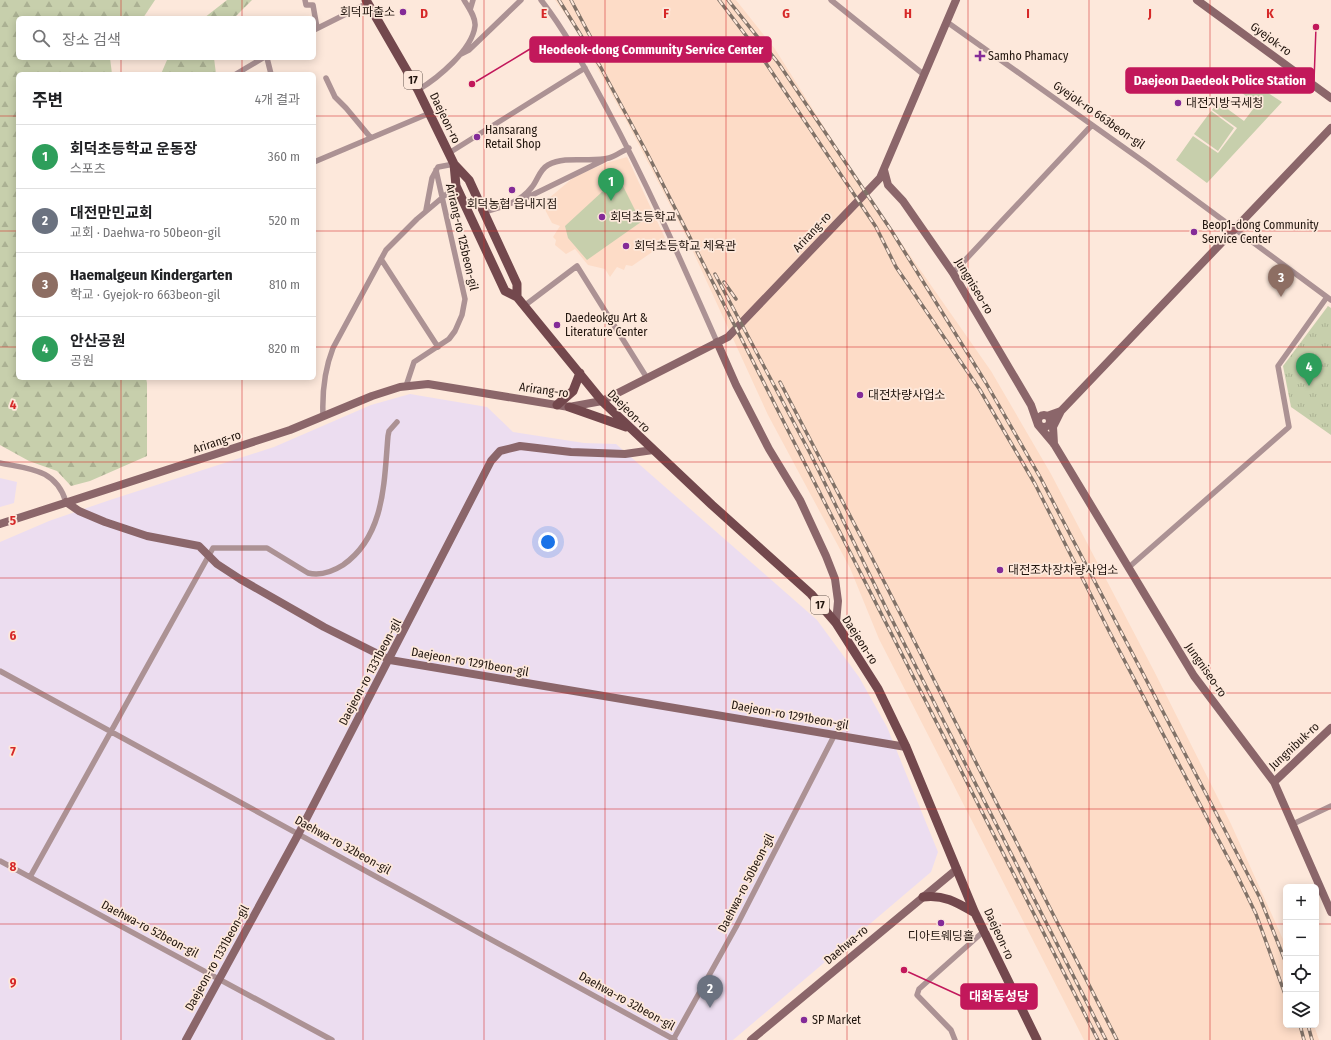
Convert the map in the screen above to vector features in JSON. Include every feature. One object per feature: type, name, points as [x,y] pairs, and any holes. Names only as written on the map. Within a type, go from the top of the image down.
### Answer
[{"type":"main road","name":"Arirang-ro","points":[[0,524],[290,430],[372,396],[406,386],[428,384],[569,407],[602,401],[728,337],[880,178],[923,74],[956,0]]},
{"type":"main road","name":"Gyejok-ro","points":[[1197,0],[1331,98]]},
{"type":"main road","name":"Daejeon-ro","points":[[367,2],[418,90],[454,164],[469,180],[517,284],[518,297],[524,306],[602,401],[653,450],[811,594],[836,623],[878,689],[906,747],[975,913],[1036,1040]]},
{"type":"main road","points":[[1038,425],[1038,419],[1047,420],[1059,413],[1331,129]]},
{"type":"main road","name":"Daejeon-ro","points":[[454,164],[456,186],[505,291],[518,297]]},
{"type":"main road","name":"Jungniseo-ro","points":[[884,170],[888,184],[903,201],[953,273],[1032,406]]},
{"type":"main road","points":[[873,185],[888,184]]},
{"type":"main road","points":[[717,342],[736,385],[769,449],[800,500],[826,556],[835,579],[838,601],[836,623]]},
{"type":"main road","points":[[557,405],[573,391],[580,373]]},
{"type":"main road","points":[[1032,406],[1040,411],[1059,413]]},
{"type":"main road","points":[[1032,406],[1047,420],[1053,441]]},
{"type":"main road","points":[[1032,406],[1038,425],[1053,441]]},
{"type":"main road","points":[[569,407],[630,428]]},
{"type":"main road","points":[[1053,441],[1053,428],[1059,413]]},
{"type":"main road","name":"Jungniseo-ro","points":[[1053,441],[1194,676],[1274,782],[1331,912]]},
{"type":"main road","name":"Daejeon-ro 1331beon-gil","points":[[186,1040],[299,833],[492,461],[500,451],[520,446],[571,452],[625,454],[653,450]]},
{"type":"main road","name":"Daejeon-ro 1291beon-gil","points":[[66,502],[79,511],[105,522],[146,536],[199,546],[208,557],[240,579],[298,612],[390,660],[506,681],[835,734],[906,747]]},
{"type":"main road","name":"Jungnibuk-ro","points":[[1274,782],[1331,728]]},
{"type":"main road","name":"Daehwa-ro","points":[[751,1040],[957,869]]},
{"type":"main road","points":[[923,897],[933,895],[944,897],[975,913]]},
{"type":"street","points":[[306,0],[306,5],[312,5],[314,16]]},
{"type":"street","points":[[418,90],[430,83],[459,54],[472,35],[475,25],[470,10],[464,0]]},
{"type":"street","points":[[470,10],[473,0]]},
{"type":"street","points":[[459,54],[469,50],[521,0]]},
{"type":"street","points":[[541,0],[585,68],[628,148],[717,342]]},
{"type":"street","points":[[831,0],[923,74]]},
{"type":"street","points":[[316,29],[367,2]]},
{"type":"street","name":"Gyejok-ro 663beon-gil","points":[[947,22],[1198,201],[1329,299]]},
{"type":"street","points":[[239,72],[260,60]]},
{"type":"street","points":[[268,60],[270,72]]},
{"type":"street","points":[[449,153],[585,68]]},
{"type":"street","points":[[326,78],[334,98],[346,108],[371,138]]},
{"type":"street","points":[[316,161],[430,113]]},
{"type":"street","points":[[953,273],[1092,125]]},
{"type":"street","points":[[484,212],[514,203],[628,148]]},
{"type":"street","points":[[514,203],[532,188],[540,171],[547,165],[574,160],[609,158]]},
{"type":"street","points":[[426,210],[432,178],[436,170],[442,165],[454,164]]},
{"type":"street","name":"Arirang-ro 125beon-gil","points":[[406,386],[414,362],[449,340],[462,315],[465,299],[436,170]]},
{"type":"street","points":[[323,416],[322,393],[328,362],[333,348],[381,259],[395,241],[426,210],[456,186]]},
{"type":"street","points":[[381,259],[438,347]]},
{"type":"street","points":[[524,306],[577,266],[647,378]]},
{"type":"street","points":[[1128,568],[1289,427],[1278,366],[1329,299]]},
{"type":"street","points":[[30,877],[213,548],[267,548],[308,573],[316,575],[331,572],[351,559],[362,547],[372,530],[382,505],[389,431],[397,422]]},
{"type":"street","points":[[0,463],[30,469],[51,477],[62,489],[66,502]]},
{"type":"street","name":"Daehwa-ro 32beon-gil","points":[[0,671],[299,833],[674,1040]]},
{"type":"street","name":"Daehwa-ro 50beon-gil","points":[[674,1040],[736,927],[835,734]]},
{"type":"street","points":[[1293,824],[1331,806]]},
{"type":"street","name":"Daehwa-ro 52beon-gil","points":[[0,861],[332,1040]]},
{"type":"street","points":[[955,1040],[951,1030],[917,995],[919,989],[984,931]]},
{"type":"shaded area","points":[[555,0],[736,0],[775,49],[858,181],[991,371],[1051,474],[1154,671],[1231,824],[1283,939],[1283,1028],[1315,1028],[1319,1040],[1084,1040],[879,639],[850,568],[768,415],[684,232],[626,120],[576,29]]},
{"type":"shaded area","name":"회덕초등학교","points":[[627,157],[665,238],[656,242],[658,248],[632,266],[626,265],[624,270],[617,267],[610,277],[605,269],[588,265],[575,249],[566,254],[555,245],[556,240],[553,237],[560,226],[552,223],[542,204],[574,177],[606,163]]},
{"type":"shaded area","points":[[410,394],[487,407],[513,432],[584,443],[616,444],[817,620],[859,677],[887,727],[938,852],[931,872],[733,1040],[0,1040],[0,542],[49,521],[274,447],[371,405]]},
{"type":"shaded area","points":[[0,478],[17,482],[14,503],[0,507]]},
{"type":"green space","points":[[0,0],[155,0],[144,16],[16,16],[16,60],[110,60],[112,72],[16,72],[16,380],[146,380],[147,456],[90,481],[71,486],[57,471],[29,461],[0,445]]},
{"type":"green space","points":[[227,0],[252,0],[236,16],[207,16]]},
{"type":"green space","points":[[167,60],[214,60],[216,72],[162,72]]},
{"type":"green space","points":[[1239,74],[1282,102],[1207,183],[1176,160],[1193,136],[1218,153],[1237,128],[1212,110],[1218,102],[1244,121],[1257,104],[1231,85]]},
{"type":"green space","points":[[1211,111],[1234,128],[1218,151],[1194,134]]},
{"type":"green space","points":[[616,179],[620,180],[641,222],[587,260],[568,238],[565,226]]},
{"type":"green space","points":[[1328,306],[1331,308],[1331,435],[1291,407],[1283,366]]},
{"type":"railway","points":[[559,0],[600,66],[647,153],[1098,1040]]},
{"type":"railway","points":[[571,0],[598,51]]},
{"type":"railway","points":[[719,0],[757,50],[876,227],[896,267],[980,390],[1035,484],[1110,633],[1238,877],[1256,914],[1284,992]]},
{"type":"railway","points":[[728,0],[779,64],[891,230],[986,383],[1040,477],[1216,813],[1260,898],[1283,956]]},
{"type":"railway","points":[[715,274],[811,455],[887,610],[1106,1040]]},
{"type":"railway","points":[[724,282],[736,299]]},
{"type":"railway","points":[[780,382],[870,554],[1117,1040]]},
{"type":"railway","points":[[1301,1028],[1304,1040]]},
{"type":"railway","points":[[1309,1028],[1312,1040]]},
{"type":"place","name":"회덕파출소","points":[[403,12]]},
{"type":"place","name":"Daejeon Daedeok Police Station","points":[[1316,27]]},
{"type":"place","name":"Samho Phamacy","points":[[980,56]]},
{"type":"place","name":"Heodeok-dong Community Service Center","points":[[472,84]]},
{"type":"place","name":"대전지방국세청","points":[[1178,103]]},
{"type":"place","name":"Hansarang Retail Shop","points":[[477,137]]},
{"type":"place","name":"회덕농협 읍내지점","points":[[512,190]]},
{"type":"place","name":"회덕초등학교 운동장","points":[[611,201]]},
{"type":"place","name":"회덕초등학교","points":[[602,217]]},
{"type":"place","name":"Beop1-dong Community Service Center","points":[[1194,232]]},
{"type":"place","name":"회덕초등학교 체육관","points":[[626,246]]},
{"type":"place","name":"Haemalgeun Kindergarten","points":[[1281,297]]},
{"type":"place","name":"Daedeokgu Art & Literature Center","points":[[557,325]]},
{"type":"place","name":"안산공원","points":[[1309,386]]},
{"type":"place","name":"대전차량사업소","points":[[860,395]]},
{"type":"place","name":"대전조차장차량사업소","points":[[1000,570]]},
{"type":"place","name":"디아트웨딩홀","points":[[941,923]]},
{"type":"place","name":"대화동성당","points":[[904,970]]},
{"type":"place","name":"대전만민교회","points":[[710,1008]]},
{"type":"place","name":"SP Market","points":[[804,1020]]}]
